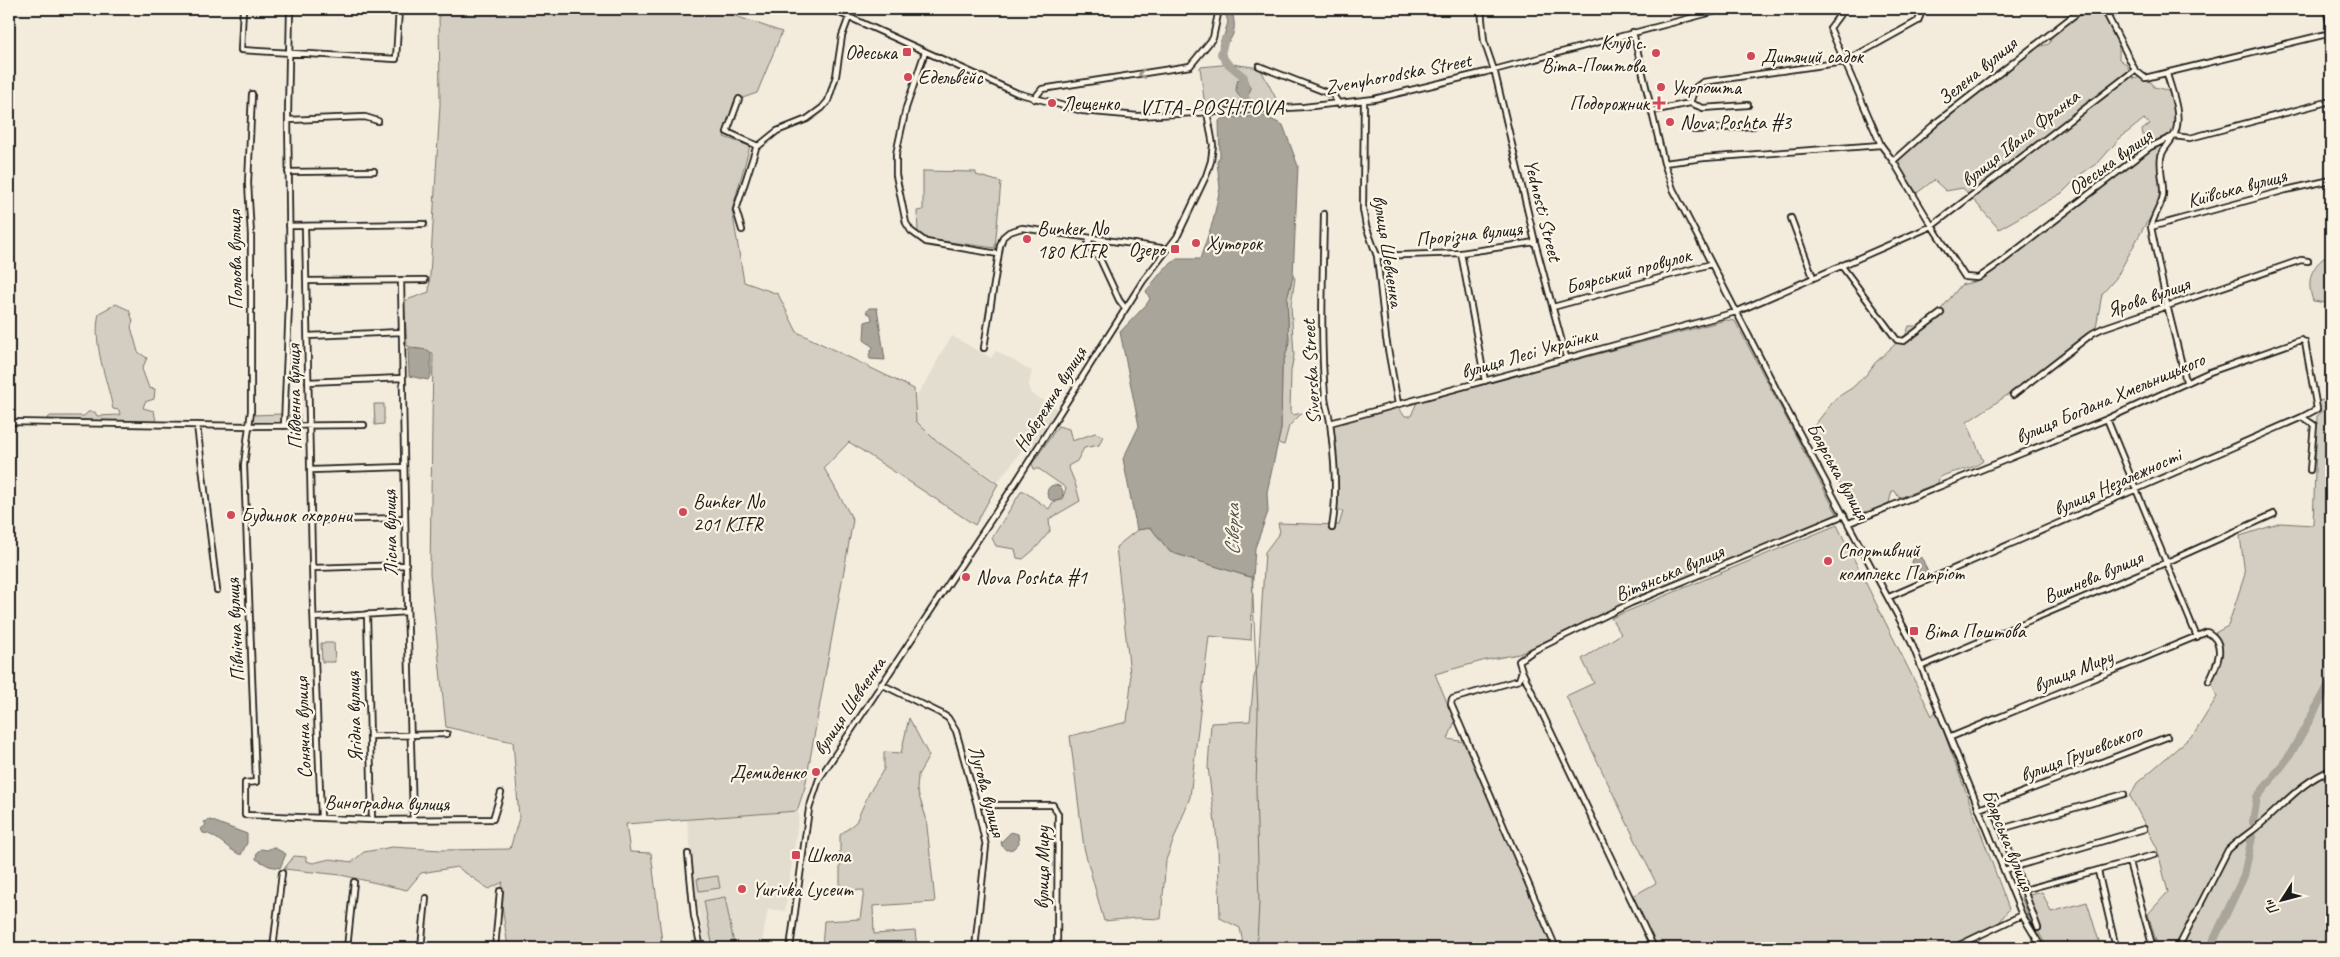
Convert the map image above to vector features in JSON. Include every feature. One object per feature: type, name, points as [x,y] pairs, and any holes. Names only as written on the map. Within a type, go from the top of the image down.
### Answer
[{"type":"street","points":[[243,9],[241,50],[396,59],[399,9]]},
{"type":"street","name":"Південна вулиця","points":[[284,426],[290,280],[288,54],[290,9]]},
{"type":"street","name":"Zvenyhorodska Street","points":[[831,9],[1034,99],[1082,111],[1113,115],[1208,112],[1338,104],[1364,100],[1493,70],[1724,9]]},
{"type":"street","points":[[1034,99],[1042,89],[1190,66],[1214,38],[1219,9]]},
{"type":"street","name":"Yednosti Street","points":[[1481,9],[1484,41],[1566,357]]},
{"type":"street","points":[[1844,9],[1830,28],[1881,145],[1893,161],[1932,226]]},
{"type":"street","points":[[1690,103],[1695,88],[1703,82],[1844,62],[1918,21],[1922,9]]},
{"type":"street","name":"Зелена вулиця","points":[[1893,161],[1938,121],[2082,9]]},
{"type":"street","points":[[2130,9],[2105,11],[2135,70],[2145,78],[2167,74],[2331,31],[2326,9]]},
{"type":"street","points":[[742,230],[736,210],[758,146],[777,131],[807,120],[828,101],[836,76],[842,36],[849,17]]},
{"type":"street","name":"Боярська вулиця","points":[[1632,32],[1664,163],[1673,189],[1736,312],[1889,597],[1922,666],[2022,916],[2042,948]]},
{"type":"street","points":[[925,52],[906,108],[896,154],[897,184],[906,223],[911,231],[926,242],[998,254]]},
{"type":"street","points":[[1259,66],[1333,95],[1338,104]]},
{"type":"street","name":"вулиця Івана Франка","points":[[1736,312],[1932,226],[2135,70]]},
{"type":"street","points":[[2167,74],[2177,112],[2174,136],[2162,155],[2160,164],[2163,195],[2153,217],[2151,227],[2167,305],[2186,382]]},
{"type":"street","name":"Польова вулиця","points":[[248,426],[251,411],[251,255],[248,183],[252,94]]},
{"type":"street","points":[[739,99],[727,132],[758,146]]},
{"type":"street","name":"вулиця Шевченка","points":[[1364,100],[1363,209],[1366,226],[1377,256],[1386,338],[1398,404]]},
{"type":"street","name":"Одеська вулиця","points":[[1932,226],[1966,277],[1978,278],[2011,255],[2150,147],[2174,136],[2190,138],[2331,101]]},
{"type":"street","points":[[1652,111],[1690,103],[1703,108],[1748,105]]},
{"type":"street","name":"Набережна вулиця","points":[[1000,506],[1125,308],[1180,232],[1209,170],[1213,145],[1208,112]]},
{"type":"street","points":[[288,120],[365,117],[378,121]]},
{"type":"street","points":[[1694,130],[1754,126]]},
{"type":"street","points":[[1664,163],[1704,158],[1881,145]]},
{"type":"street","points":[[288,172],[374,171]]},
{"type":"street","name":"Київська вулиця","points":[[2151,227],[2286,190],[2331,180]]},
{"type":"street","name":"Siverska Street","points":[[1324,214],[1323,345],[1325,398],[1330,423],[1334,467],[1334,517],[1332,528]]},
{"type":"street","points":[[1791,218],[1813,277]]},
{"type":"street","points":[[289,226],[424,224]]},
{"type":"street","name":"Південна вулиця","points":[[305,226],[308,426],[311,470],[314,618]]},
{"type":"street","points":[[984,348],[998,254],[1003,237],[1009,232],[1018,228],[1027,228],[1090,239],[1168,249]]},
{"type":"street","points":[[1090,239],[1087,246],[1100,258],[1117,296],[1125,308]]},
{"type":"street","name":"Прорізна вулиця","points":[[1377,256],[1461,253],[1535,242]]},
{"type":"street","points":[[1461,253],[1485,381]]},
{"type":"street","name":"Ярова вулиця","points":[[2013,395],[2094,333],[2167,305],[2301,260],[2308,261]]},
{"type":"street","name":"Боярський провулок","points":[[1553,307],[1711,264]]},
{"type":"street","points":[[1841,265],[1897,340],[1904,341],[1941,313]]},
{"type":"street","name":"Лісна вулиця","points":[[401,280],[413,818]]},
{"type":"street","points":[[307,281],[425,280]]},
{"type":"street","name":"вулиця Лесі Українки","points":[[1330,423],[1736,312]]},
{"type":"street","points":[[308,336],[402,332]]},
{"type":"street","name":"вулиця Богдана Хмельницького","points":[[1849,523],[2107,419],[2186,382],[2301,340],[2305,342],[2317,409],[2302,417]]},
{"type":"street","points":[[308,382],[402,378]]},
{"type":"street","points":[[2302,417],[2314,425],[2310,470]]},
{"type":"street","name":"вулиця Незалежності","points":[[1889,597],[2302,417]]},
{"type":"street","points":[[2107,419],[2196,637]]},
{"type":"street","points":[[9,422],[248,426],[364,425]]},
{"type":"street","points":[[197,425],[216,590]]},
{"type":"street","name":"Північна вулиця","points":[[248,426],[244,466],[256,782],[245,783],[245,814],[253,816]]},
{"type":"street","points":[[311,470],[404,467]]},
{"type":"street","name":"вулиця Шевченка","points":[[790,948],[809,810],[819,779],[1000,506]]},
{"type":"street","name":"Вишнева вулиця","points":[[1922,666],[2166,563],[2274,514]]},
{"type":"street","name":"Вітянська вулиця","points":[[1556,948],[1451,704],[1452,699],[1456,696],[1519,680],[1522,671],[1518,664],[1521,658],[1631,603],[1844,516]]},
{"type":"street","points":[[312,520],[405,518]]},
{"type":"street","points":[[312,568],[406,565]]},
{"type":"street","points":[[314,618],[407,612]]},
{"type":"street","name":"Ягідна вулиця","points":[[366,614],[372,820]]},
{"type":"street","name":"Сонячна вулиця","points":[[314,618],[321,818]]},
{"type":"street","name":"вулиця Миру","points":[[1951,737],[2207,632],[2216,640],[2219,652],[2219,659],[2209,681]]},
{"type":"street","points":[[1522,671],[1654,948]]},
{"type":"street","name":"Лугова вулиця","points":[[881,684],[940,713],[953,724],[977,805],[987,853],[975,948]]},
{"type":"street","points":[[370,736],[447,734]]},
{"type":"street","name":"вулиця Грушевського","points":[[1979,809],[2166,736]]},
{"type":"street","points":[[2178,948],[2228,850],[2238,839],[2262,823],[2300,787],[2331,770]]},
{"type":"street","name":"Виноградна вулиця","points":[[253,816],[372,820],[413,818],[494,819],[501,793]]},
{"type":"street","points":[[2001,829],[2124,794]]},
{"type":"street","points":[[1992,804],[2038,928]]},
{"type":"street","name":"вулиця Миру","points":[[977,805],[1053,805],[1058,814],[1056,948]]},
{"type":"street","points":[[2004,870],[2144,830]]},
{"type":"street","points":[[688,854],[694,916],[701,948]]},
{"type":"street","points":[[2024,890],[2154,855]]},
{"type":"street","points":[[2129,862],[2151,941],[2150,946],[2140,948]]},
{"type":"street","points":[[2098,871],[2116,948]]},
{"type":"street","points":[[273,948],[282,873]]},
{"type":"street","points":[[347,948],[354,882]]},
{"type":"street","points":[[494,948],[500,891]]},
{"type":"street","points":[[421,948],[426,898]]},
{"type":"street","points":[[1953,948],[2022,916]]},
{"type":"shaded area","points":[[439,9],[715,9],[782,32],[757,93],[734,101],[724,137],[750,146],[732,210],[744,282],[778,294],[797,332],[914,389],[916,421],[935,440],[998,484],[975,525],[849,442],[824,468],[853,520],[805,787],[797,811],[626,824],[630,852],[651,853],[662,942],[660,948],[508,948],[500,891],[503,882],[489,889],[457,867],[421,873],[407,890],[341,875],[284,869],[294,856],[306,857],[306,861],[313,863],[330,859],[352,862],[364,852],[392,847],[441,850],[510,849],[519,818],[513,742],[446,727],[430,573],[433,353],[407,346],[404,301],[429,292],[440,105]]},
{"type":"shaded area","points":[[2087,9],[2098,10],[2112,27],[2117,37],[2119,59],[2126,64],[2134,79],[2140,77],[2152,83],[2154,87],[2167,91],[2175,98],[2178,106],[2177,125],[2168,144],[2163,151],[2156,155],[2161,161],[2165,193],[2161,205],[2145,225],[2116,278],[2102,294],[2096,327],[2015,390],[1967,422],[1983,461],[1973,467],[1944,475],[1939,478],[1938,483],[1899,498],[1895,491],[1892,491],[1889,503],[1868,512],[1855,511],[1810,431],[1836,398],[1852,388],[1867,374],[1875,363],[1906,334],[1909,326],[1919,326],[1933,319],[1961,285],[1978,281],[2123,171],[2145,144],[2142,130],[2150,124],[2144,119],[2119,139],[2099,162],[2081,174],[2062,193],[1999,229],[1963,188],[1946,191],[1934,180],[1917,193],[1900,167],[1899,160],[1940,124],[2034,48],[2049,44],[2053,35]]},
{"type":"shaded area","points":[[1232,64],[1260,68],[1281,108],[1205,107],[1200,67]]},
{"type":"shaded area","points":[[923,171],[976,172],[976,175],[1001,182],[995,248],[927,239],[918,233],[917,211],[923,210]]},
{"type":"shaded area","points":[[2325,257],[2331,259],[2331,313],[2327,303],[2313,301],[2310,288],[2313,271]]},
{"type":"shaded area","points":[[1293,276],[1295,278],[1291,305],[1294,355],[1291,371],[1290,412],[1293,415],[1302,413],[1289,426],[1284,445],[1278,443],[1281,429],[1282,368],[1289,342],[1287,299]]},
{"type":"shaded area","points":[[116,304],[129,310],[133,321],[131,327],[138,352],[147,358],[142,369],[149,388],[155,389],[154,399],[145,402],[143,408],[154,411],[156,421],[49,421],[47,419],[50,416],[84,416],[88,412],[95,412],[97,416],[120,415],[119,410],[113,409],[97,337],[99,313]]},
{"type":"shaded area","points":[[1726,320],[1735,321],[1837,514],[1832,524],[1597,616],[1519,654],[1486,660],[1435,674],[1455,721],[1448,739],[1465,742],[1554,948],[1244,948],[1240,928],[1220,918],[1218,848],[1208,767],[1211,723],[1250,721],[1254,677],[1258,666],[1265,552],[1280,532],[1278,523],[1339,525],[1343,511],[1337,511],[1331,431],[1336,421],[1397,407],[1405,416],[1411,416],[1417,402]]},
{"type":"shaded area","points":[[952,336],[991,358],[996,351],[1032,371],[1029,384],[1030,393],[1057,408],[1032,448],[1025,446],[998,482],[935,440],[915,420],[916,396],[931,374]]},
{"type":"shaded area","points":[[2331,398],[2331,948],[2158,948],[2148,914],[2168,892],[2157,848],[2130,796],[2137,783],[2194,734],[2217,697],[2212,683],[2222,655],[2221,643],[2215,633],[2228,626],[2245,574],[2240,536],[2281,523],[2313,525],[2317,416],[2322,412],[2319,401]]},
{"type":"shaded area","points":[[374,404],[384,404],[384,424],[375,425]]},
{"type":"shaded area","points":[[282,414],[282,425],[253,425],[252,415]]},
{"type":"shaded area","points":[[300,415],[300,425],[287,425],[287,416]]},
{"type":"shaded area","points":[[1058,426],[1069,429],[1072,441],[1095,433],[1103,436],[1099,445],[1084,448],[1077,461],[1068,466],[1080,501],[1049,519],[1050,531],[1036,548],[1023,559],[1017,558],[1015,549],[996,546],[992,538],[1022,490],[1049,509],[1053,502],[1062,500],[1066,488],[1039,469],[1034,469],[1032,464]]},
{"type":"shaded area","points":[[1837,525],[1932,716],[1936,711],[2009,909],[1996,927],[1956,948],[1657,948],[1633,896],[1656,883],[1566,696],[1594,683],[1582,659],[1621,634],[1611,618]]},
{"type":"shaded area","points":[[1151,528],[1170,552],[1253,578],[1251,640],[1209,636],[1190,797],[1166,860],[1161,919],[1137,918],[1104,921],[1084,848],[1070,736],[1127,722],[1131,682],[1116,547],[1137,530]]},
{"type":"shaded area","points":[[321,643],[334,643],[335,662],[322,662]]},
{"type":"shaded area","points":[[909,718],[929,756],[918,775],[917,790],[926,817],[935,902],[873,906],[874,934],[915,931],[917,948],[822,948],[824,921],[860,919],[864,890],[840,891],[840,835],[856,822],[869,793],[884,769],[884,752],[901,753]]},
{"type":"shaded area","name":"Yurivka Lyceum","points":[[797,811],[799,815],[785,911],[768,909],[761,948],[745,946],[706,948],[697,902],[687,819]]},
{"type":"shaded area","points":[[718,876],[720,888],[699,891],[697,879]]},
{"type":"shaded area","points":[[2042,892],[2051,912],[2087,902],[2101,948],[2048,948],[2027,913],[2021,897]]},
{"type":"shaded area","points":[[725,897],[734,944],[713,948],[704,901]]},
{"type":"water","points":[[1224,9],[1231,9],[1234,30],[1230,40],[1221,47],[1219,46],[1228,22]]},
{"type":"water","points":[[1244,77],[1251,88],[1248,96],[1242,99],[1238,95],[1236,88],[1238,80]]},
{"type":"water","points":[[1264,116],[1283,125],[1298,166],[1293,276],[1287,299],[1289,342],[1282,368],[1281,429],[1267,492],[1268,512],[1255,548],[1253,578],[1170,552],[1151,528],[1137,530],[1123,459],[1139,426],[1120,332],[1146,305],[1150,299],[1146,291],[1164,269],[1177,259],[1200,259],[1213,221],[1220,188],[1217,162],[1220,156],[1219,121],[1223,118]]},
{"type":"water","points":[[869,308],[877,308],[885,360],[870,359],[869,355],[873,347],[864,340],[865,322],[872,320],[871,315],[866,312]]},
{"type":"water","points":[[408,349],[428,350],[431,354],[431,375],[428,380],[409,376]]},
{"type":"water","points":[[1055,485],[1063,493],[1055,501],[1047,493]]},
{"type":"water","points":[[1915,557],[1922,558],[1929,575],[1925,578],[1920,577],[1919,572],[1915,573],[1912,561]]},
{"type":"water","points":[[210,820],[247,834],[247,843],[241,855],[212,836],[203,833],[201,829],[206,825],[204,822]]},
{"type":"water","points":[[1011,832],[1018,834],[1019,843],[1013,849],[1006,850],[1001,842]]},
{"type":"water","points":[[273,847],[286,854],[280,868],[269,866],[256,859],[257,852],[261,849],[267,850]]},
{"type":"waterway","points":[[1225,39],[1221,54],[1227,63],[1244,77],[1245,98],[1248,102]]},
{"type":"waterway","name":"Сіверка","points":[[1252,576],[1258,711],[1256,788],[1259,903],[1257,942]]},
{"type":"waterway","points":[[2274,776],[2290,755],[2331,681]]},
{"type":"waterway","points":[[2253,822],[2257,797],[2271,780]]},
{"type":"waterway","points":[[2210,948],[2244,876],[2252,837]]},
{"type":"place","name":"Одеська","points":[[907,52]]},
{"type":"place","name":"Клуб с. Віта-Поштова","points":[[1656,53]]},
{"type":"place","name":"Дитячий садок","points":[[1751,56]]},
{"type":"place","name":"Едельвейс","points":[[908,77]]},
{"type":"place","name":"Укрпошта","points":[[1661,87]]},
{"type":"place","name":"Лещенко","points":[[1052,103]]},
{"type":"place","name":"Подорожник","points":[[1659,103]]},
{"type":"place","name":"Nova Poshta #3","points":[[1670,122]]},
{"type":"place","name":"Bunker No 180 KIFR","points":[[1027,239]]},
{"type":"place","name":"Хуторок","points":[[1196,243]]},
{"type":"place","name":"Озеро","points":[[1175,249]]},
{"type":"place","name":"Bunker No 201 KIFR","points":[[683,512]]},
{"type":"place","name":"Будинок охорони","points":[[231,515]]},
{"type":"place","name":"Спортивний комплекс Патріот","points":[[1828,561]]},
{"type":"place","name":"Nova Poshta #1","points":[[966,577]]},
{"type":"place","name":"Віта Поштова","points":[[1914,631]]},
{"type":"place","name":"Демиденко","points":[[816,772]]},
{"type":"place","name":"Школа","points":[[796,855]]},
{"type":"place","name":"Yurivka Lyceum","points":[[742,889]]},
{"type":"district","name":"VITA-POSHTOVA","points":[[1212,107]]}]
